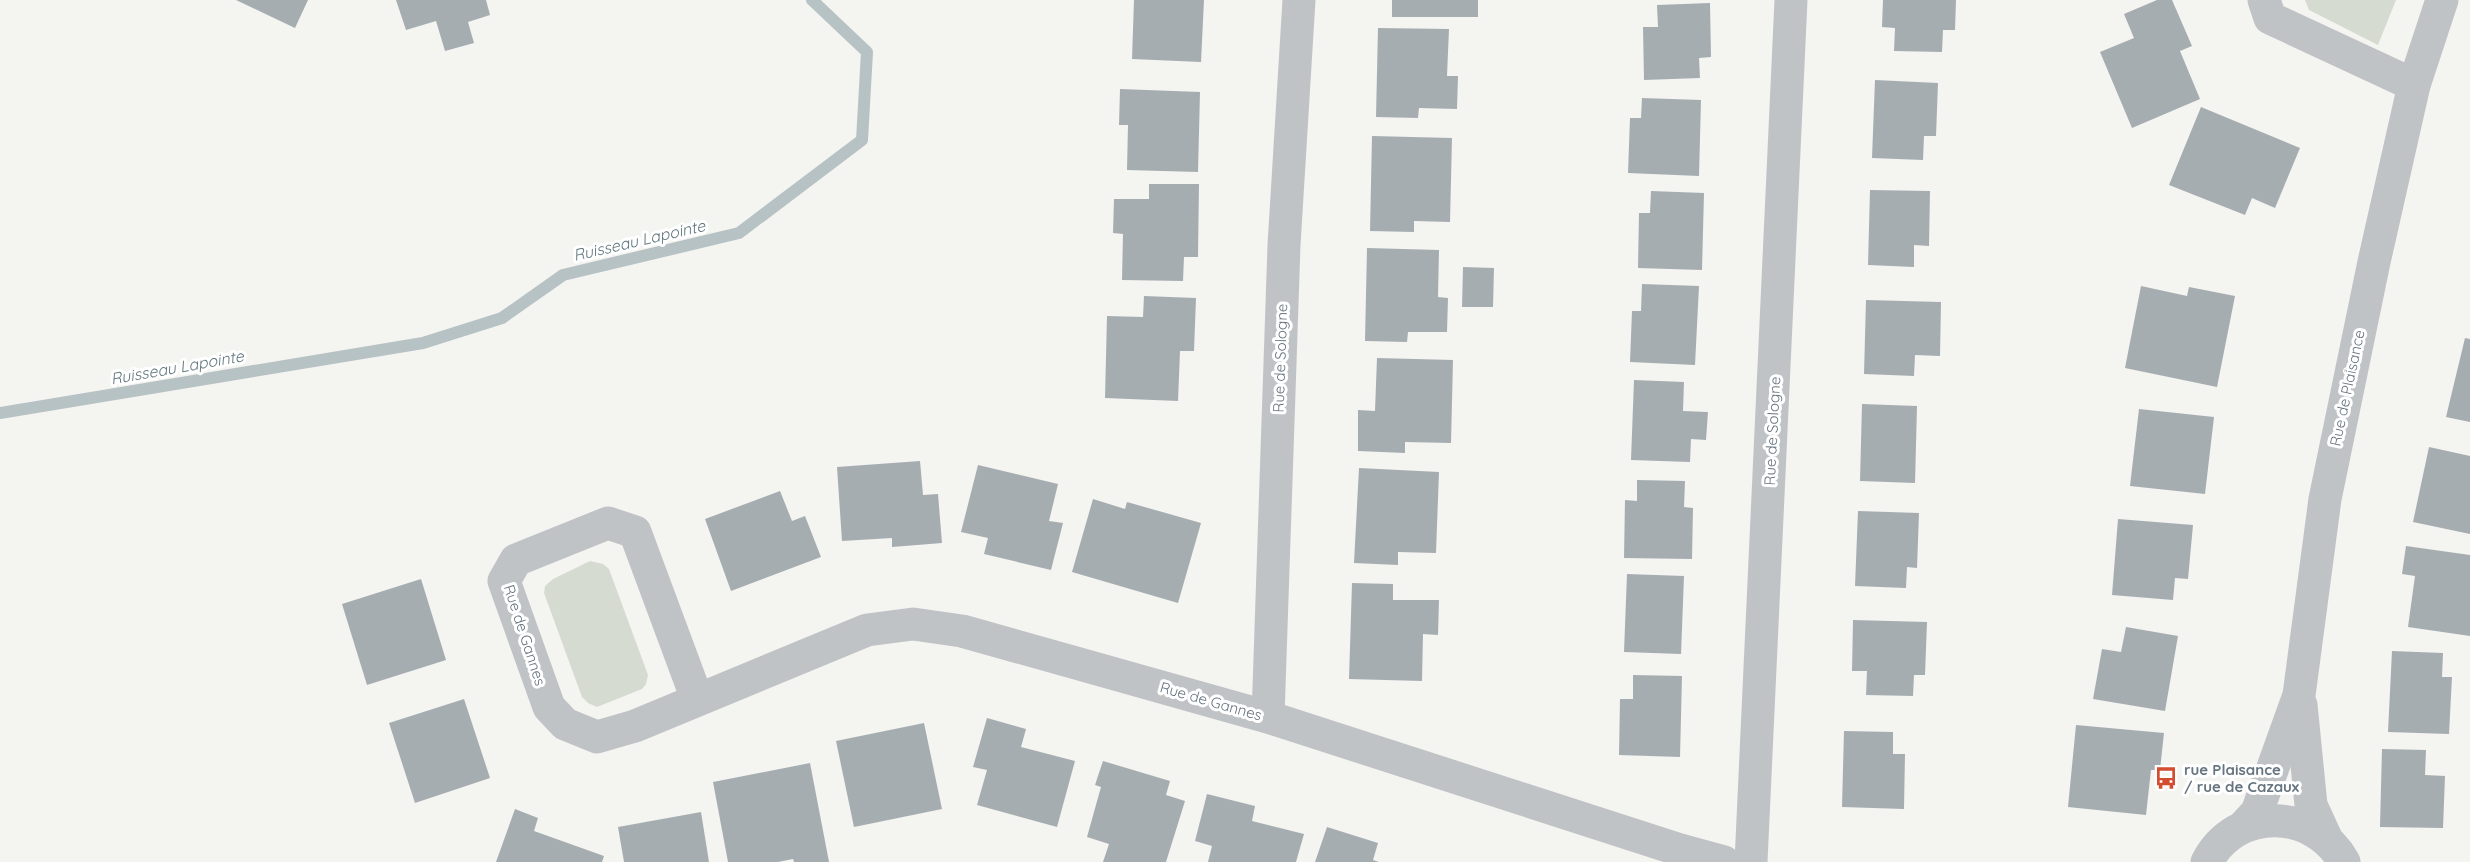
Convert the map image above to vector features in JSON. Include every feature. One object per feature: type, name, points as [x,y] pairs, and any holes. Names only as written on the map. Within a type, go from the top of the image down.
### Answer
[{"type":"street","name":"Rue de Sologne","points":[[1268,717],[1284,245],[1299,0]]},
{"type":"street","name":"Rue de Sologne","points":[[1750,862],[1791,0]]},
{"type":"street","points":[[2264,0],[2270,18],[2414,85]]},
{"type":"street","name":"Rue de Plaisance","points":[[2244,826],[2257,812],[2300,695],[2325,499],[2376,251],[2414,85],[2442,0]]},
{"type":"street","name":"Rue de Gannes","points":[[697,699],[635,532],[608,523],[516,560],[504,581],[549,707],[565,724],[597,737],[635,726],[867,630],[913,624],[962,631],[1268,717],[1724,862]]},
{"type":"street","name":"Rue de Plaisance","points":[[2300,695],[2311,805],[2335,851]]},
{"type":"street","points":[[2202,858],[2227,836],[2244,826],[2265,820],[2288,820],[2309,827],[2335,851]]},
{"type":"shaded area","points":[[2305,0],[2396,0],[2378,45],[2309,10]]},
{"type":"shaded area","points":[[590,561],[603,564],[609,569],[648,675],[642,689],[597,707],[582,697],[544,593],[545,586],[553,579]]},
{"type":"building","points":[[236,0],[308,0],[295,28]]},
{"type":"building","points":[[396,0],[486,0],[490,15],[468,22],[474,43],[445,51],[436,21],[406,30]]},
{"type":"building","points":[[1134,0],[1204,0],[1201,62],[1132,59]]},
{"type":"building","points":[[1392,0],[1478,0],[1478,17],[1392,17]]},
{"type":"building","points":[[1883,0],[1956,0],[1955,30],[1943,30],[1942,52],[1894,51],[1895,28],[1882,27]]},
{"type":"building","points":[[2157,0],[2172,0],[2192,46],[2180,51],[2200,99],[2132,128],[2100,52],[2134,38],[2124,14]]},
{"type":"building","points":[[1710,3],[1711,57],[1699,58],[1700,78],[1644,80],[1643,27],[1658,27],[1657,5]]},
{"type":"building","points":[[1378,28],[1449,29],[1447,76],[1458,76],[1457,109],[1419,108],[1418,118],[1376,117]]},
{"type":"building","points":[[1875,80],[1938,83],[1936,136],[1924,136],[1923,160],[1872,158]]},
{"type":"building","points":[[1120,89],[1200,92],[1198,172],[1127,170],[1128,125],[1119,125]]},
{"type":"building","points":[[1642,98],[1701,100],[1699,176],[1628,173],[1630,118],[1641,118]]},
{"type":"building","points":[[2201,107],[2300,148],[2275,208],[2252,198],[2245,215],[2169,185]]},
{"type":"building","points":[[1372,136],[1452,138],[1450,222],[1414,221],[1414,232],[1370,231]]},
{"type":"building","points":[[1149,184],[1199,184],[1198,257],[1184,257],[1183,281],[1122,280],[1123,234],[1113,233],[1114,199],[1149,199]]},
{"type":"building","points":[[1870,190],[1930,191],[1929,246],[1914,245],[1914,267],[1868,265]]},
{"type":"building","points":[[1651,191],[1704,193],[1702,270],[1638,268],[1639,213],[1650,213]]},
{"type":"building","points":[[1367,248],[1439,250],[1438,297],[1448,298],[1447,332],[1408,332],[1407,342],[1365,341]]},
{"type":"building","points":[[1463,267],[1494,268],[1493,307],[1462,307]]},
{"type":"building","points":[[1642,284],[1699,286],[1695,365],[1630,362],[1632,311],[1641,311]]},
{"type":"building","points":[[2141,286],[2187,296],[2189,287],[2235,296],[2217,387],[2125,368]]},
{"type":"building","points":[[1144,296],[1196,298],[1194,351],[1180,351],[1178,401],[1105,398],[1107,316],[1143,317]]},
{"type":"building","points":[[1866,300],[1941,302],[1940,356],[1915,355],[1914,376],[1864,374]]},
{"type":"building","points":[[2465,338],[2470,339],[2470,422],[2446,417]]},
{"type":"building","points":[[1377,358],[1453,360],[1451,443],[1405,442],[1405,453],[1358,451],[1358,410],[1375,411]]},
{"type":"building","points":[[1634,380],[1684,382],[1683,411],[1708,412],[1706,440],[1691,439],[1690,462],[1631,460]]},
{"type":"building","points":[[1862,404],[1917,406],[1915,483],[1860,481]]},
{"type":"building","points":[[2139,409],[2214,417],[2205,494],[2130,486]]},
{"type":"building","points":[[2429,447],[2470,456],[2470,534],[2413,522]]},
{"type":"building","points":[[920,461],[923,495],[938,494],[942,543],[892,547],[892,538],[842,541],[837,467]]},
{"type":"building","points":[[978,465],[1058,484],[1049,521],[1063,523],[1051,570],[984,554],[988,538],[961,532]]},
{"type":"building","points":[[1359,468],[1439,472],[1436,553],[1398,552],[1398,565],[1354,563]]},
{"type":"building","points":[[1637,480],[1685,481],[1684,507],[1693,508],[1692,559],[1624,558],[1625,500],[1637,501]]},
{"type":"building","points":[[780,491],[792,521],[805,516],[821,557],[731,591],[705,519]]},
{"type":"building","points":[[1093,499],[1125,509],[1127,502],[1201,523],[1178,603],[1072,572]]},
{"type":"building","points":[[1858,511],[1919,513],[1917,568],[1907,567],[1906,588],[1855,586]]},
{"type":"building","points":[[2118,519],[2193,525],[2188,579],[2175,578],[2173,600],[2112,595]]},
{"type":"building","points":[[2406,546],[2470,555],[2470,636],[2408,627],[2415,576],[2402,574]]},
{"type":"building","points":[[1627,574],[1684,576],[1681,654],[1624,652]]},
{"type":"building","points":[[421,579],[446,660],[367,685],[342,604]]},
{"type":"building","points":[[1352,583],[1393,584],[1393,600],[1439,600],[1438,635],[1423,634],[1422,681],[1349,679]]},
{"type":"building","points":[[1853,620],[1927,622],[1925,675],[1914,675],[1913,696],[1866,695],[1867,671],[1852,671]]},
{"type":"building","points":[[2126,627],[2178,636],[2165,711],[2093,699],[2102,649],[2121,652]]},
{"type":"building","points":[[2392,651],[2443,653],[2442,677],[2452,677],[2449,734],[2388,732]]},
{"type":"building","points":[[1633,675],[1682,676],[1680,757],[1619,755],[1620,699],[1633,699]]},
{"type":"building","points":[[464,699],[490,778],[415,803],[389,723]]},
{"type":"building","points":[[987,718],[1026,729],[1021,747],[1075,761],[1057,827],[977,805],[987,770],[973,767]]},
{"type":"building","points":[[924,723],[942,809],[854,827],[836,741]]},
{"type":"building","points":[[2076,725],[2164,733],[2160,770],[2151,770],[2146,815],[2068,807]]},
{"type":"building","points":[[1844,731],[1893,732],[1893,754],[1905,754],[1904,809],[1842,807]]},
{"type":"building","points":[[2382,749],[2426,750],[2425,775],[2445,776],[2443,828],[2380,827]]},
{"type":"building","points":[[1103,761],[1170,781],[1166,795],[1185,801],[1166,862],[1103,862],[1109,844],[1087,837],[1101,787],[1095,785]]},
{"type":"building","points":[[810,763],[829,862],[794,862],[793,859],[778,862],[728,862],[713,782]]},
{"type":"building","points":[[1207,794],[1255,806],[1252,821],[1304,834],[1296,862],[1208,862],[1212,846],[1195,841]]},
{"type":"building","points":[[515,809],[538,818],[534,831],[604,856],[602,862],[496,862]]},
{"type":"building","points":[[701,812],[709,862],[624,862],[618,827]]},
{"type":"building","points":[[1327,827],[1378,843],[1373,860],[1379,862],[1315,862]]},
{"type":"waterway","name":"Ruisseau Lapointe","points":[[0,413],[423,343],[502,318],[563,275],[739,233],[862,140],[867,52],[812,0]]},
{"type":"place","name":"rue Plaisance / rue de Cazaux","points":[[2166,778]]}]
